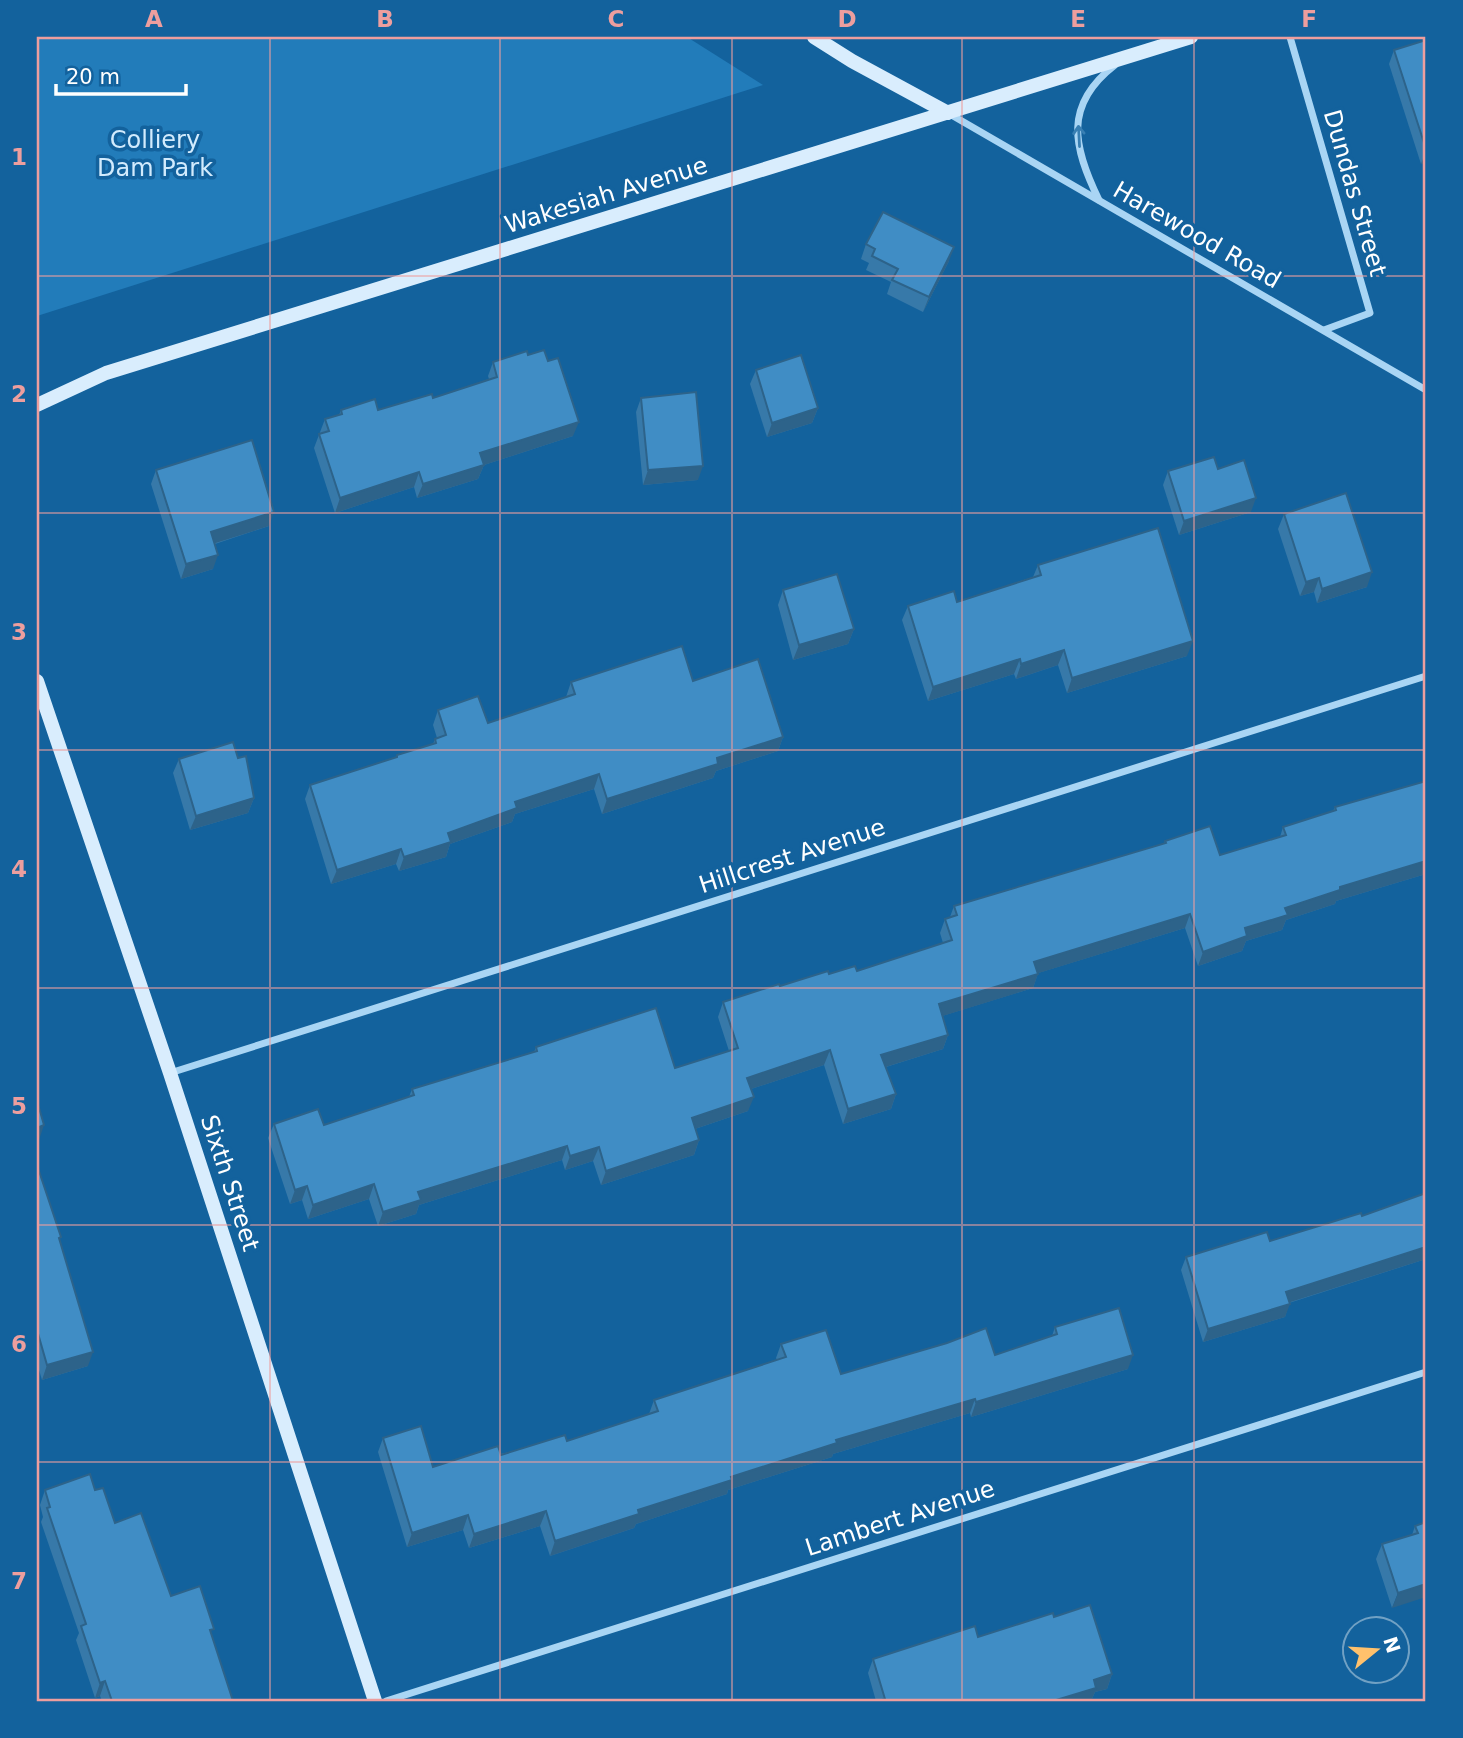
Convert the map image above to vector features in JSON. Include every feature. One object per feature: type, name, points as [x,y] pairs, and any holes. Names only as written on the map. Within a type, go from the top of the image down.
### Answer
[{"type":"street","points":[[814,37],[852,61],[948,113]]},
{"type":"street","name":"Wakesiah Avenue","points":[[37,405],[106,373],[1191,37]]},
{"type":"street","name":"Dundas Street","points":[[1290,37],[1370,313],[1324,330]]},
{"type":"street","points":[[1099,201],[1087,176],[1080,151],[1077,132],[1079,117],[1085,96],[1097,79],[1133,55]]},
{"type":"street","name":"Harewood Road","points":[[948,113],[1426,390]]},
{"type":"street","name":"Hillcrest Avenue","points":[[170,1073],[1426,676]]},
{"type":"street","name":"Sixth Street","points":[[37,681],[170,1073],[375,1701]]},
{"type":"street","name":"Lambert Avenue","points":[[386,1701],[1426,1371]]},
{"type":"green space","name":"Colliery Dam Park","points":[[37,37],[687,37],[763,85],[37,316]]},
{"type":"building","points":[[1426,40],[1426,149],[1394,50]]},
{"type":"building","points":[[883,212],[954,247],[929,297],[892,280],[898,269],[872,256],[875,249],[866,244]]},
{"type":"building","points":[[544,350],[548,361],[558,358],[579,422],[480,453],[484,465],[423,484],[419,472],[340,498],[319,434],[329,431],[325,419],[342,414],[341,410],[375,399],[378,410],[432,394],[433,398],[497,377],[493,362],[527,351],[528,355]]},
{"type":"building","points":[[801,355],[818,408],[772,423],[756,370]]},
{"type":"building","points":[[696,392],[703,466],[648,470],[641,398]]},
{"type":"building","points":[[252,440],[274,512],[211,532],[218,555],[186,564],[156,470]]},
{"type":"building","points":[[1214,457],[1218,469],[1244,460],[1256,498],[1184,521],[1168,471]]},
{"type":"building","points":[[1346,493],[1372,572],[1322,589],[1319,578],[1306,582],[1284,514]]},
{"type":"building","points":[[1158,528],[1193,641],[1072,678],[1064,650],[1021,664],[1020,659],[933,687],[908,606],[954,591],[957,602],[1041,575],[1038,565]]},
{"type":"building","points":[[837,574],[854,629],[799,645],[783,590]]},
{"type":"building","points":[[682,646],[693,681],[758,659],[783,737],[717,758],[718,764],[607,799],[599,774],[515,802],[517,808],[448,833],[451,842],[404,857],[401,849],[337,870],[310,785],[436,743],[435,739],[446,735],[438,710],[478,696],[488,723],[575,694],[571,682]]},
{"type":"building","points":[[233,742],[238,758],[246,756],[254,798],[196,816],[179,759]]},
{"type":"building","points":[[1426,781],[1426,861],[1340,887],[1340,890],[1285,908],[1288,915],[1245,928],[1247,936],[1203,952],[1190,914],[1034,962],[1038,974],[939,1004],[948,1035],[881,1055],[896,1094],[848,1109],[830,1050],[747,1078],[754,1097],[692,1118],[699,1140],[606,1171],[599,1147],[570,1156],[567,1146],[418,1192],[421,1200],[383,1212],[374,1184],[313,1205],[307,1186],[295,1190],[274,1124],[318,1109],[324,1125],[414,1095],[412,1089],[537,1051],[536,1047],[656,1008],[675,1068],[738,1048],[723,1002],[828,971],[829,974],[855,966],[857,971],[952,940],[945,919],[957,915],[954,906],[1166,843],[1165,841],[1210,826],[1220,855],[1286,835],[1283,827],[1336,810],[1335,807]]},
{"type":"building","points":[[37,1101],[44,1125],[37,1128]]},
{"type":"building","points":[[37,1165],[61,1237],[59,1238],[93,1352],[47,1365],[37,1330]]},
{"type":"building","points":[[1426,1193],[1426,1247],[1286,1292],[1290,1304],[1208,1329],[1186,1257],[1267,1232],[1270,1241],[1361,1213],[1362,1216]]},
{"type":"building","points":[[1119,1308],[1133,1355],[836,1440],[837,1443],[731,1477],[732,1480],[638,1510],[639,1514],[555,1541],[546,1511],[474,1534],[468,1515],[412,1533],[383,1438],[421,1426],[433,1467],[498,1446],[501,1455],[565,1435],[567,1441],[658,1411],[654,1400],[786,1357],[781,1344],[826,1330],[841,1374],[947,1343],[986,1328],[995,1355],[1057,1334],[1055,1327]]},
{"type":"building","points":[[90,1474],[95,1490],[103,1488],[115,1523],[141,1513],[171,1596],[200,1586],[214,1629],[210,1630],[233,1701],[112,1701],[105,1681],[100,1683],[81,1626],[86,1624],[47,1508],[50,1507],[45,1490]]},
{"type":"building","points":[[1426,1522],[1426,1584],[1398,1593],[1382,1544],[1418,1533],[1415,1526]]},
{"type":"building","points":[[1090,1605],[1112,1674],[1094,1680],[1096,1688],[1053,1701],[879,1701],[885,1699],[873,1659],[975,1626],[978,1637],[1053,1613],[1054,1617]]}]
